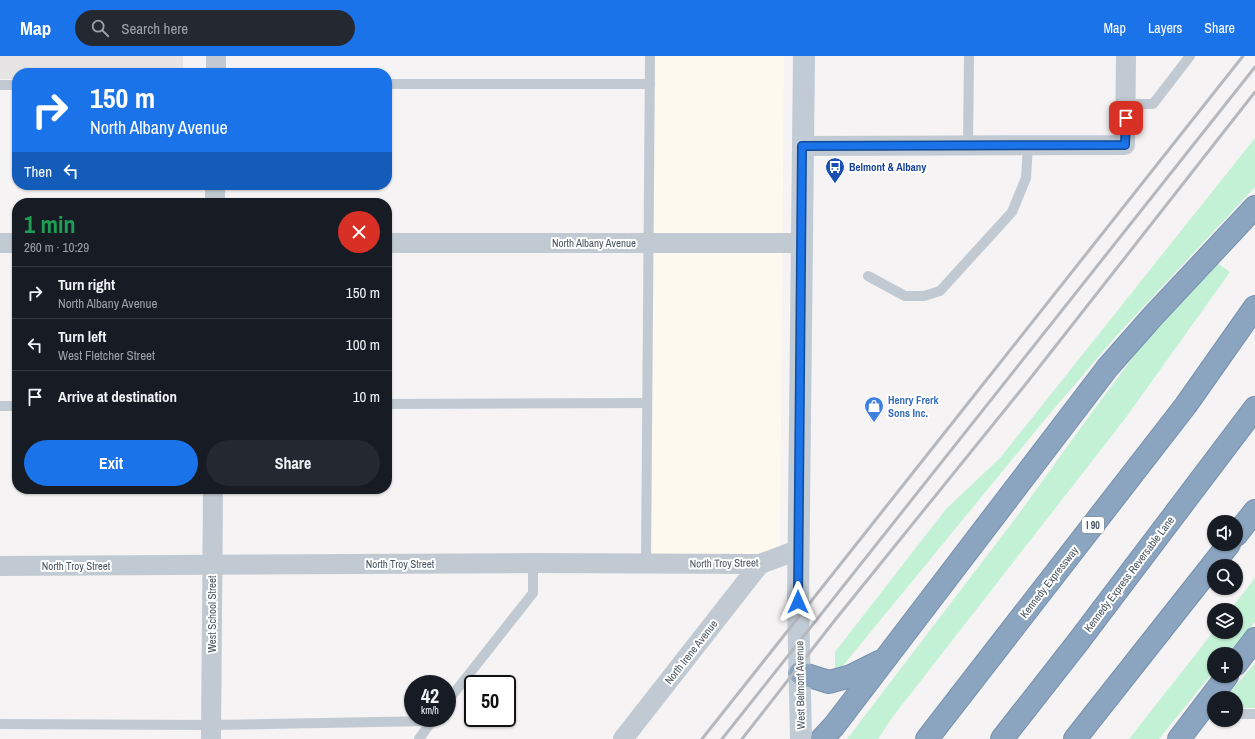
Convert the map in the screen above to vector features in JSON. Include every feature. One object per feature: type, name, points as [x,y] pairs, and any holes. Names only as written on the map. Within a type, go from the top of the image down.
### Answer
[{"type":"highway","points":[[822,739],[834,726],[1108,367],[1153,316],[1255,207]]},
{"type":"highway","name":"Kennedy Expressway","points":[[927,739],[1186,405],[1255,307]]},
{"type":"highway","name":"Kennedy Express Reversable Lane","points":[[1002,739],[1078,642],[1255,408]]},
{"type":"highway","points":[[1243,526],[1255,511]]},
{"type":"highway","points":[[1075,739],[1223,551]]},
{"type":"highway","points":[[1243,655],[1255,639]]},
{"type":"highway","points":[[800,673],[829,682],[852,676],[885,659]]},
{"type":"highway","points":[[1178,739],[1222,683]]},
{"type":"main road","name":"West Belmont Avenue","points":[[801,739],[798,550],[804,56]]},
{"type":"street","points":[[216,56],[216,68]]},
{"type":"street","points":[[802,146],[1125,145],[1126,56]]},
{"type":"street","name":"North Albany Avenue","points":[[392,242],[801,243]]},
{"type":"street","points":[[0,243],[12,243]]},
{"type":"street","name":"West School Street","points":[[211,732],[213,494]]},
{"type":"street","name":"North Troy Street","points":[[0,566],[533,563],[760,564],[798,550]]},
{"type":"street","name":"North Irene Avenue","points":[[623,739],[760,564]]},
{"type":"lane","points":[[646,564],[650,56]]},
{"type":"lane","points":[[968,146],[969,56]]},
{"type":"lane","points":[[1126,104],[1153,104],[1190,56]]},
{"type":"lane","points":[[392,84],[650,84]]},
{"type":"lane","points":[[0,86],[12,85]]},
{"type":"lane","points":[[868,276],[905,296],[924,296],[940,291],[1012,212],[1026,178],[1028,145]]},
{"type":"lane","points":[[392,404],[647,403]]},
{"type":"lane","points":[[0,406],[12,406]]},
{"type":"lane","points":[[456,691],[533,593],[533,563]]},
{"type":"lane","points":[[1243,714],[1255,714]]},
{"type":"lane","points":[[0,724],[211,732],[404,721]]},
{"type":"lane","points":[[419,739],[427,727]]},
{"type":"shaded area","points":[[0,56],[183,56],[183,68],[12,68],[12,79],[0,79]]},
{"type":"shaded area","points":[[651,56],[784,56],[780,554],[647,561]]},
{"type":"green space","points":[[1255,138],[1255,187],[1118,334],[1047,417],[841,668],[835,670],[835,652],[946,509],[1000,458]]},
{"type":"green space","points":[[1217,263],[1230,272],[1124,420],[891,719],[878,739],[847,739],[1018,515],[1145,341]]},
{"type":"green space","points":[[1255,578],[1255,622],[1243,636],[1243,603],[1235,603]]},
{"type":"green space","points":[[1208,639],[1241,639],[1234,647],[1207,647],[1207,680],[1159,739],[1129,739]]},
{"type":"green space","points":[[1255,663],[1255,708],[1243,708],[1243,691],[1231,691],[1238,683],[1243,683],[1243,677]]},
{"type":"railway","points":[[702,739],[1243,56]]},
{"type":"railway","points":[[722,739],[1255,67]]},
{"type":"railway","points":[[742,739],[835,620],[1029,380],[1255,92]]},
{"type":"place","name":"Belmont & Albany","points":[[835,184]]},
{"type":"place","name":"Henry Frerk Sons Inc.","points":[[874,423]]},
{"type":"route","points":[[798,602],[802,146],[1125,145],[1126,118]]}]
